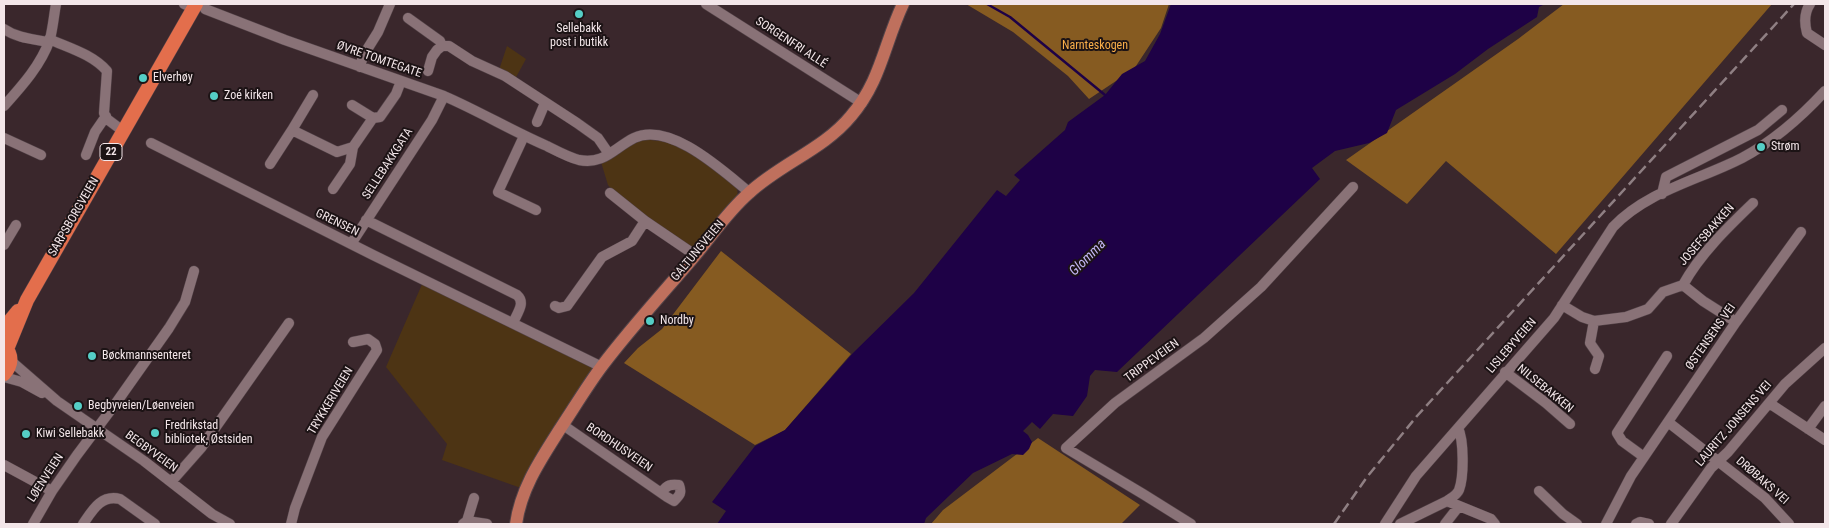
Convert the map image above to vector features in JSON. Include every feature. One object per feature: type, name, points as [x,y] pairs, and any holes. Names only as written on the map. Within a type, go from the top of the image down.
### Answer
[{"type":"highway","name":"SARPSBORGVEIEN","points":[[7,352],[27,300],[195,6]]},
{"type":"highway","name":"SARPSBORGVEIEN","points":[[4,328],[27,300]]},
{"type":"highway","name":"22","points":[[4,375],[9,367],[7,352]]},
{"type":"main road","name":"GALTUNGVEIEN","points":[[516,524],[529,480],[602,366],[749,192],[841,128],[862,103],[880,67],[890,33],[903,4]]},
{"type":"street","points":[[4,106],[35,68],[49,40],[56,4]]},
{"type":"street","points":[[360,67],[362,56],[378,32],[390,4]]},
{"type":"street","name":"SORGENFRI ALLÉ","points":[[706,4],[862,103]]},
{"type":"street","points":[[1810,4],[1807,8],[1804,23],[1807,32],[1825,45]]},
{"type":"street","name":"ØVRE TOMTEGATE","points":[[195,6],[220,20],[464,104],[524,136],[578,160],[602,159],[633,138],[644,135],[651,134],[674,139],[716,166],[749,192]]},
{"type":"street","points":[[408,18],[440,40],[442,46]]},
{"type":"street","points":[[4,29],[17,36],[49,40],[90,57],[101,64],[107,70],[104,101],[106,116],[123,131]]},
{"type":"street","points":[[428,71],[435,53],[442,46],[449,46],[472,61],[505,76],[598,138],[609,154]]},
{"type":"street","points":[[352,105],[373,118],[380,117],[396,94],[401,81]]},
{"type":"street","name":"LISLEBYVEIEN","points":[[1385,524],[1416,476],[1554,318],[1612,227],[1625,214],[1662,194],[1743,158],[1783,131],[1804,114],[1825,92]]},
{"type":"street","points":[[270,164],[313,95]]},
{"type":"street","name":"SELLEBAKKGATA","points":[[351,244],[432,120],[444,96]]},
{"type":"street","points":[[537,122],[546,103]]},
{"type":"street","points":[[1662,194],[1666,177],[1758,130],[1782,110]]},
{"type":"street","points":[[86,156],[95,132],[106,116]]},
{"type":"street","points":[[333,189],[350,164],[353,147],[373,118]]},
{"type":"street","points":[[292,130],[337,152],[353,147]]},
{"type":"street","points":[[524,136],[498,192],[536,210]]},
{"type":"street","points":[[4,138],[41,155]]},
{"type":"street","name":"GRENSEN","points":[[151,143],[351,244],[602,366]]},
{"type":"street","name":"TRIPPEVEIEN","points":[[1191,524],[1066,448],[1115,403],[1204,338],[1233,313],[1261,287],[1353,187]]},
{"type":"street","points":[[610,193],[644,222],[695,255]]},
{"type":"street","name":"JOSEFSBAKKEN","points":[[1594,321],[1626,317],[1643,312],[1663,292],[1683,285],[1689,273],[1701,258],[1753,203]]},
{"type":"street","name":"GRENSEN","points":[[366,220],[517,295],[521,298],[522,303],[513,323]]},
{"type":"street","points":[[555,306],[559,308],[568,306],[602,257],[632,241],[644,222]]},
{"type":"street","points":[[4,245],[16,224]]},
{"type":"street","name":"ØSTENSENS VEI","points":[[1606,524],[1631,476],[1736,322],[1801,232]]},
{"type":"street","name":"LØENVEIEN","points":[[33,524],[52,491],[169,328],[185,302],[194,270]]},
{"type":"street","name":"JOSEFSBAKKEN","points":[[1683,285],[1703,301],[1736,322]]},
{"type":"street","points":[[1562,305],[1582,317],[1594,321],[1590,343],[1599,356],[1595,369]]},
{"type":"street","points":[[171,482],[201,448],[289,323]]},
{"type":"street","name":"TRYKKERIVEIEN","points":[[291,524],[295,508],[322,437],[377,350],[375,344],[368,338],[353,342]]},
{"type":"street","name":"LAURITZ JONSENS VEI","points":[[1671,524],[1705,476],[1794,375],[1825,348]]},
{"type":"street","name":"BEGBYVEIEN","points":[[7,352],[57,401]]},
{"type":"street","name":"ØSTENSENS VEI","points":[[1644,457],[1622,442],[1617,433],[1667,356]]},
{"type":"street","name":"NILSEBAKKEN","points":[[1505,372],[1548,404],[1570,424]]},
{"type":"street","name":"BEGBYVEIEN","points":[[4,375],[22,382],[57,401],[171,482],[212,514],[230,524]]},
{"type":"street","points":[[1769,403],[1825,440]]},
{"type":"street","points":[[1808,429],[1825,406]]},
{"type":"street","name":"DRØBAKS VEI","points":[[1668,422],[1700,449],[1719,461],[1765,498],[1789,524]]},
{"type":"street","name":"BORDHUSVEIEN","points":[[563,425],[662,492]]},
{"type":"street","points":[[1400,524],[1447,501],[1456,494],[1460,486],[1463,444],[1458,428]]},
{"type":"street","points":[[4,465],[52,491]]},
{"type":"street","points":[[1539,490],[1574,524]]},
{"type":"street","points":[[83,524],[100,502],[113,498],[120,499],[156,524]]},
{"type":"street","points":[[474,498],[465,523],[486,524]]},
{"type":"street","points":[[1447,501],[1491,519],[1494,524]]},
{"type":"street","points":[[1445,524],[1459,506]]},
{"type":"street","points":[[1636,524],[1644,522],[1649,524]]},
{"type":"shaded area","points":[[507,46],[526,59],[515,79],[499,70]]},
{"type":"shaded area","points":[[639,139],[673,142],[717,171],[737,188],[738,198],[696,248],[690,248],[617,195],[608,185],[601,162]]},
{"type":"shaded area","points":[[423,282],[597,367],[521,488],[442,460],[447,444],[386,367]]},
{"type":"green space","name":"Narnteskogen","points":[[966,4],[1169,4],[1161,28],[1134,69],[1089,99],[1068,76],[1013,32]]},
{"type":"green space","points":[[1564,4],[1772,4],[1556,254],[1446,161],[1407,204],[1346,160],[1518,39]]},
{"type":"green space","points":[[721,251],[851,354],[785,430],[755,445],[624,363],[638,348],[662,329]]},
{"type":"green space","points":[[1038,438],[1140,505],[1121,524],[931,524],[943,510]]},
{"type":"water","name":"Glomma","points":[[1171,4],[1545,4],[1539,7],[1537,17],[1488,49],[1455,74],[1396,110],[1387,133],[1369,143],[1335,151],[1312,168],[1320,179],[1117,372],[1095,370],[1090,376],[1087,396],[1073,416],[1053,414],[1040,429],[1032,422],[1023,431],[1032,442],[1029,449],[1023,455],[1012,454],[973,473],[926,518],[924,524],[717,524],[726,511],[712,502],[755,446],[785,430],[853,353],[914,293],[997,190],[1006,196],[1020,180],[1014,175],[1065,130],[1068,122],[1105,95],[1122,74],[1145,61],[1160,34]]},
{"type":"waterway","points":[[987,4],[1010,17],[1105,95]]},
{"type":"railway","points":[[1334,524],[1367,477],[1417,416],[1794,4]]},
{"type":"place","name":"Sellebakk post i butikk","points":[[579,14]]},
{"type":"place","name":"Elverhøy","points":[[143,78]]},
{"type":"place","name":"Zoé kirken","points":[[214,96]]},
{"type":"place","name":"Strøm","points":[[1761,147]]},
{"type":"place","name":"Nordby","points":[[650,321]]},
{"type":"place","name":"Bøckmannsenteret","points":[[92,356]]},
{"type":"place","name":"Begbyveien/Løenveien","points":[[78,406]]},
{"type":"place","name":"Fredrikstad bibliotek, Østsiden","points":[[155,433]]},
{"type":"place","name":"Kiwi Sellebakk","points":[[26,434]]}]
